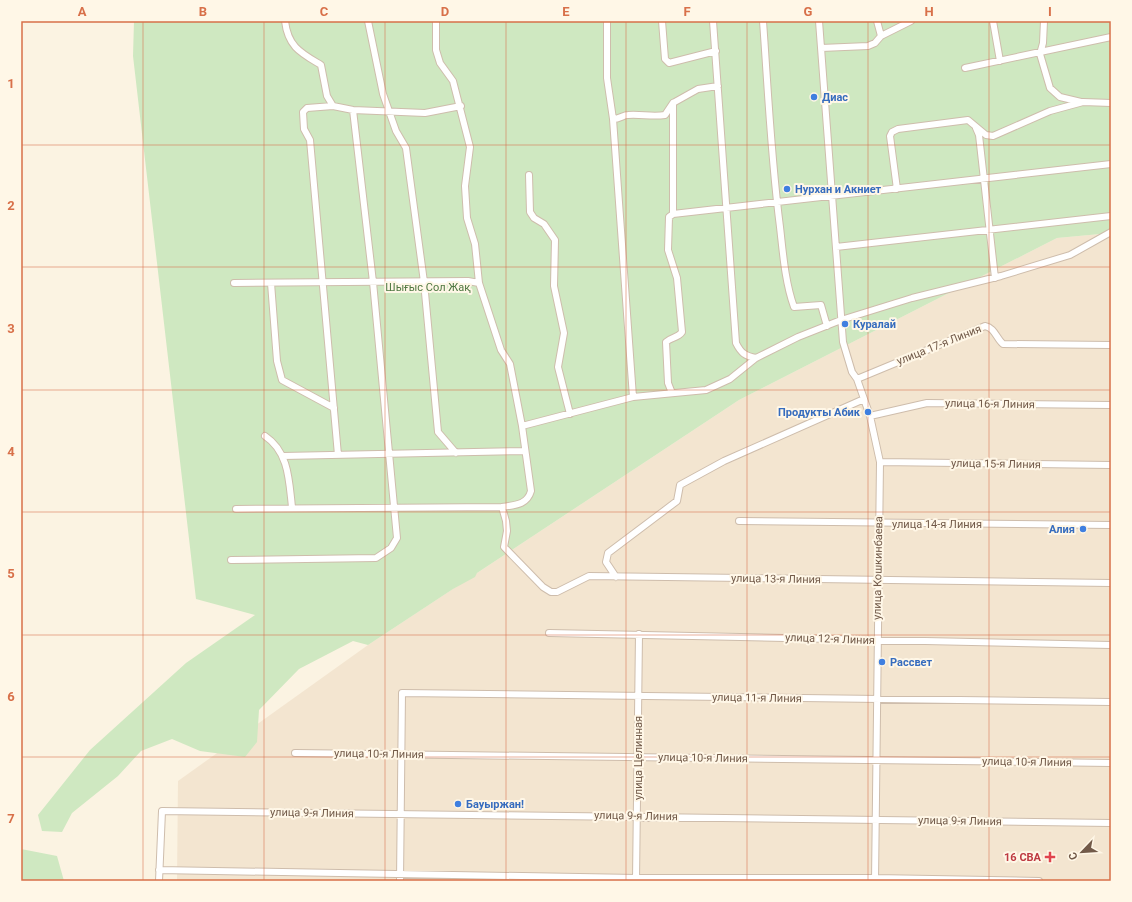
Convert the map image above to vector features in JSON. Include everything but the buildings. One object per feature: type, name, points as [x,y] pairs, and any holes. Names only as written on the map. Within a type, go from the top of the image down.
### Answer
[{"type":"street","points":[[285,21],[292,44],[302,54],[321,65],[327,96],[334,106]]},
{"type":"street","points":[[368,21],[383,94],[396,131],[406,148],[424,282],[438,432],[456,453]]},
{"type":"street","points":[[236,509],[292,507],[502,507],[520,504],[529,497],[531,490],[522,426],[510,364],[501,350],[478,283],[475,244],[467,218],[465,186],[470,147],[461,106],[453,81],[440,63],[436,50],[436,21]]},
{"type":"street","points":[[607,21],[607,78],[613,119],[633,398]]},
{"type":"street","points":[[662,21],[665,59],[669,63],[716,51]]},
{"type":"street","points":[[713,21],[736,343],[740,352],[747,357],[756,358]]},
{"type":"street","points":[[764,21],[777,202],[784,259],[791,298],[794,307],[821,305],[827,326]]},
{"type":"street","name":"улица Кошкинбаева","points":[[819,21],[843,342],[852,372],[857,379],[870,416],[880,462],[875,880]]},
{"type":"street","points":[[877,21],[881,36]]},
{"type":"street","points":[[821,48],[868,46],[875,43],[881,36],[911,21]]},
{"type":"street","points":[[993,21],[1000,61]]},
{"type":"street","points":[[1044,21],[1043,43],[1040,54],[1050,88],[1060,96],[1083,102],[1111,103]]},
{"type":"street","points":[[965,68],[1040,54],[1111,37]]},
{"type":"street","points":[[613,119],[618,119],[626,114],[654,116],[665,115],[673,103],[698,89],[718,86]]},
{"type":"street","points":[[897,189],[890,136],[892,132],[898,129],[957,120],[968,120],[986,135],[993,136],[1019,126],[1050,111],[1083,102]]},
{"type":"street","points":[[673,103],[673,214]]},
{"type":"street","points":[[338,455],[310,140],[304,129],[303,112],[308,108],[334,106],[353,110],[425,113],[461,106]]},
{"type":"street","points":[[231,560],[376,558],[391,548],[397,538],[373,282],[353,110]]},
{"type":"street","points":[[976,128],[979,135],[995,278]]},
{"type":"street","points":[[672,393],[668,383],[666,342],[669,339],[680,335],[682,332],[677,278],[668,250],[669,217],[673,214],[1111,164]]},
{"type":"street","points":[[529,175],[530,212],[534,218],[544,224],[555,240],[554,286],[564,333],[558,367],[570,414]]},
{"type":"street","points":[[836,247],[1111,216]]},
{"type":"street","points":[[522,426],[633,398],[706,390],[730,379],[756,358],[841,320],[912,298],[995,278],[1070,256],[1111,232]]},
{"type":"street","points":[[234,283],[468,281],[478,283]]},
{"type":"street","points":[[271,283],[278,362],[282,380],[334,408]]},
{"type":"street","name":"улица 17-я Линия","points":[[857,379],[985,326],[993,329],[998,340],[1003,344],[1111,345]]},
{"type":"street","points":[[616,577],[606,562],[608,554],[677,500],[680,485],[724,461],[864,399]]},
{"type":"street","name":"улица 16-я Линия","points":[[870,416],[927,403],[1111,405]]},
{"type":"street","points":[[265,436],[273,441],[283,456],[289,477],[292,507]]},
{"type":"street","points":[[283,456],[525,451]]},
{"type":"street","name":"улица 15-я Линия","points":[[880,462],[1111,465]]},
{"type":"street","name":"улица 13-я Линия","points":[[502,507],[507,531],[504,547],[543,587],[551,592],[557,592],[586,577],[1111,583]]},
{"type":"street","name":"улица 14-я Линия","points":[[739,521],[1111,525]]},
{"type":"street","name":"улица 12-я Линия","points":[[549,633],[1111,645]]},
{"type":"street","name":"улица Целинная","points":[[636,880],[638,816],[639,634]]},
{"type":"street","name":"улица 11-я Линия","points":[[401,754],[402,693],[1111,702]]},
{"type":"street","name":"улица 10-я Линия","points":[[295,753],[1111,763]]},
{"type":"street","points":[[400,878],[401,754]]},
{"type":"street","name":"улица 9-я Линия","points":[[160,870],[162,811],[1111,823]]},
{"type":"street","points":[[159,881],[160,870],[400,878],[1039,881]]},
{"type":"shaded area","points":[[1111,233],[1111,881],[177,881],[178,781],[368,645],[739,400],[1057,238]]},
{"type":"green space","name":"Шығыс Сол Жақ","points":[[134,21],[1111,21],[1111,233],[1057,238],[739,400],[477,573],[475,577],[453,589],[368,645],[353,641],[299,669],[259,710],[257,742],[245,757],[200,751],[172,739],[141,751],[118,776],[72,813],[62,832],[42,831],[38,815],[90,750],[186,663],[255,615],[196,599],[133,56]]},
{"type":"green space","points":[[21,849],[57,856],[64,881],[21,881]]},
{"type":"place","name":"Диас","points":[[814,97]]},
{"type":"place","name":"Нурхан и Акниет","points":[[787,189]]},
{"type":"place","name":"Куралай","points":[[845,324]]},
{"type":"place","name":"Продукты Абик","points":[[868,412]]},
{"type":"place","name":"Алия","points":[[1083,529]]},
{"type":"place","name":"Рассвет","points":[[882,662]]},
{"type":"place","name":"Бауыржан!","points":[[458,804]]},
{"type":"place","name":"16 СВА","points":[[1050,857]]}]
